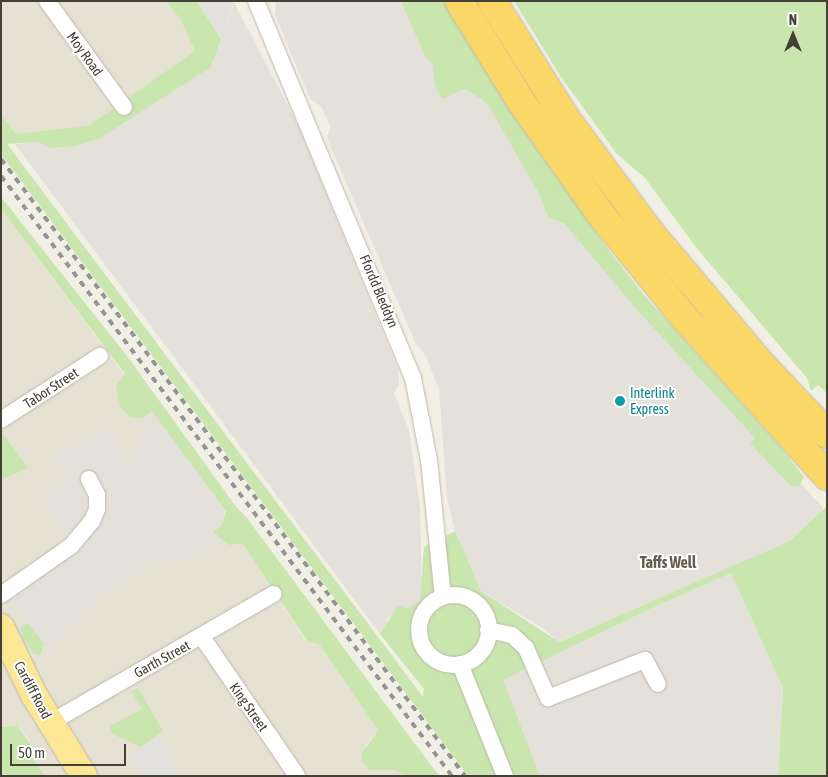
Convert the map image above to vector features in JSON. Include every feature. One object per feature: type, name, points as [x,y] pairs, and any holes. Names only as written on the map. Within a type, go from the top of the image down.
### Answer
[{"type":"highway","points":[[460,1],[528,111],[602,216],[683,316],[827,476]]},
{"type":"highway","points":[[492,1],[564,116],[648,230],[759,362],[827,434]]},
{"type":"main road","name":"Cardiff Road","points":[[1,627],[50,723],[84,776]]},
{"type":"street","name":"Moy Road","points":[[47,1],[124,107]]},
{"type":"street","name":"Ffordd Bleddyn","points":[[256,1],[413,378],[430,460],[443,596]]},
{"type":"street","name":"Tabor Street","points":[[1,420],[100,356]]},
{"type":"street","points":[[1,595],[71,546],[92,521],[98,509],[97,495],[89,479]]},
{"type":"street","name":"Garth Street","points":[[50,723],[202,637],[273,594]]},
{"type":"street","points":[[443,596],[461,596],[472,600],[484,613],[488,630],[485,646],[477,656],[460,664],[448,665],[432,658],[419,637],[424,612],[443,596]]},
{"type":"street","points":[[488,630],[520,641],[528,652],[548,698],[645,660],[658,684]]},
{"type":"street","name":"King Street","points":[[202,637],[297,776]]},
{"type":"street","points":[[460,664],[505,776]]},
{"type":"shaded area","points":[[1,1],[166,1],[180,19],[195,51],[88,127],[15,135],[1,115]]},
{"type":"shaded area","points":[[197,1],[234,1],[221,39],[200,5]]},
{"type":"shaded area","points":[[276,1],[431,1],[575,218],[766,445],[823,508],[806,535],[558,642],[544,629],[481,591],[455,531],[447,498],[439,389],[425,354],[416,344],[329,143],[327,136],[331,127],[321,106],[310,99],[275,15]]},
{"type":"shaded area","points":[[234,2],[298,125],[398,369],[399,384],[394,393],[409,431],[420,507],[422,593],[420,601],[413,607],[387,618],[386,629],[380,634],[15,144],[85,138],[211,67]]},
{"type":"shaded area","points":[[1,209],[225,510],[221,526],[213,532],[242,543],[307,642],[319,644],[378,730],[365,746],[384,769],[396,770],[405,776],[45,776],[28,750],[33,747],[26,736],[17,726],[1,727]]},
{"type":"shaded area","points":[[152,410],[225,510],[221,526],[213,532],[223,542],[186,559],[151,567],[133,576],[96,602],[53,646],[51,653],[1,585],[1,580],[23,571],[69,538],[49,513],[41,490],[68,477],[63,466],[56,469],[50,457],[108,428],[132,467],[142,418]]},
{"type":"shaded area","points":[[731,573],[783,688],[778,776],[540,776],[502,680],[654,607]]},
{"type":"shaded area","points":[[159,736],[183,776],[142,776],[129,754]]},
{"type":"green space","points":[[166,1],[197,1],[221,39],[211,67],[100,138],[74,146],[51,148],[39,142],[7,144],[423,697],[424,689],[380,634],[398,605],[406,609],[420,601],[424,547],[455,531],[481,591],[559,642],[790,541],[827,506],[827,776],[778,776],[783,688],[731,573],[654,607],[503,680],[540,776],[468,776],[1,154],[1,115],[16,134],[88,126],[195,51],[180,19]]},
{"type":"green space","points":[[401,1],[444,1],[535,147],[608,249],[643,294],[783,450],[804,477],[799,486],[791,486],[750,443],[755,438],[638,311],[564,223],[549,218],[538,192],[487,103],[465,89],[442,99],[435,85],[433,65],[425,56]]},
{"type":"green space","points":[[514,1],[827,1],[827,393],[818,385],[811,391],[807,378],[695,246],[645,178],[617,154],[561,77]]},
{"type":"green space","points":[[1,197],[127,356],[237,508],[247,518],[439,776],[405,776],[396,770],[369,770],[362,761],[361,754],[378,730],[319,644],[308,642],[242,543],[229,545],[213,532],[221,526],[226,511],[152,411],[142,418],[130,417],[120,407],[116,386],[125,374],[1,209]]},
{"type":"green space","points":[[1,431],[28,468],[1,480]]},
{"type":"green space","points":[[28,623],[44,644],[40,655],[34,654],[22,637],[21,627]]},
{"type":"green space","points":[[138,688],[163,731],[141,747],[112,734],[110,726],[142,709],[131,691]]},
{"type":"green space","points":[[17,726],[33,747],[28,751],[45,776],[1,776],[1,727]]},
{"type":"railway","points":[[1,159],[465,776]]},
{"type":"railway","points":[[1,176],[452,776]]},
{"type":"place","name":"Interlink Express","points":[[620,401]]},
{"type":"district","name":"Taffs Well","points":[[668,562]]}]
